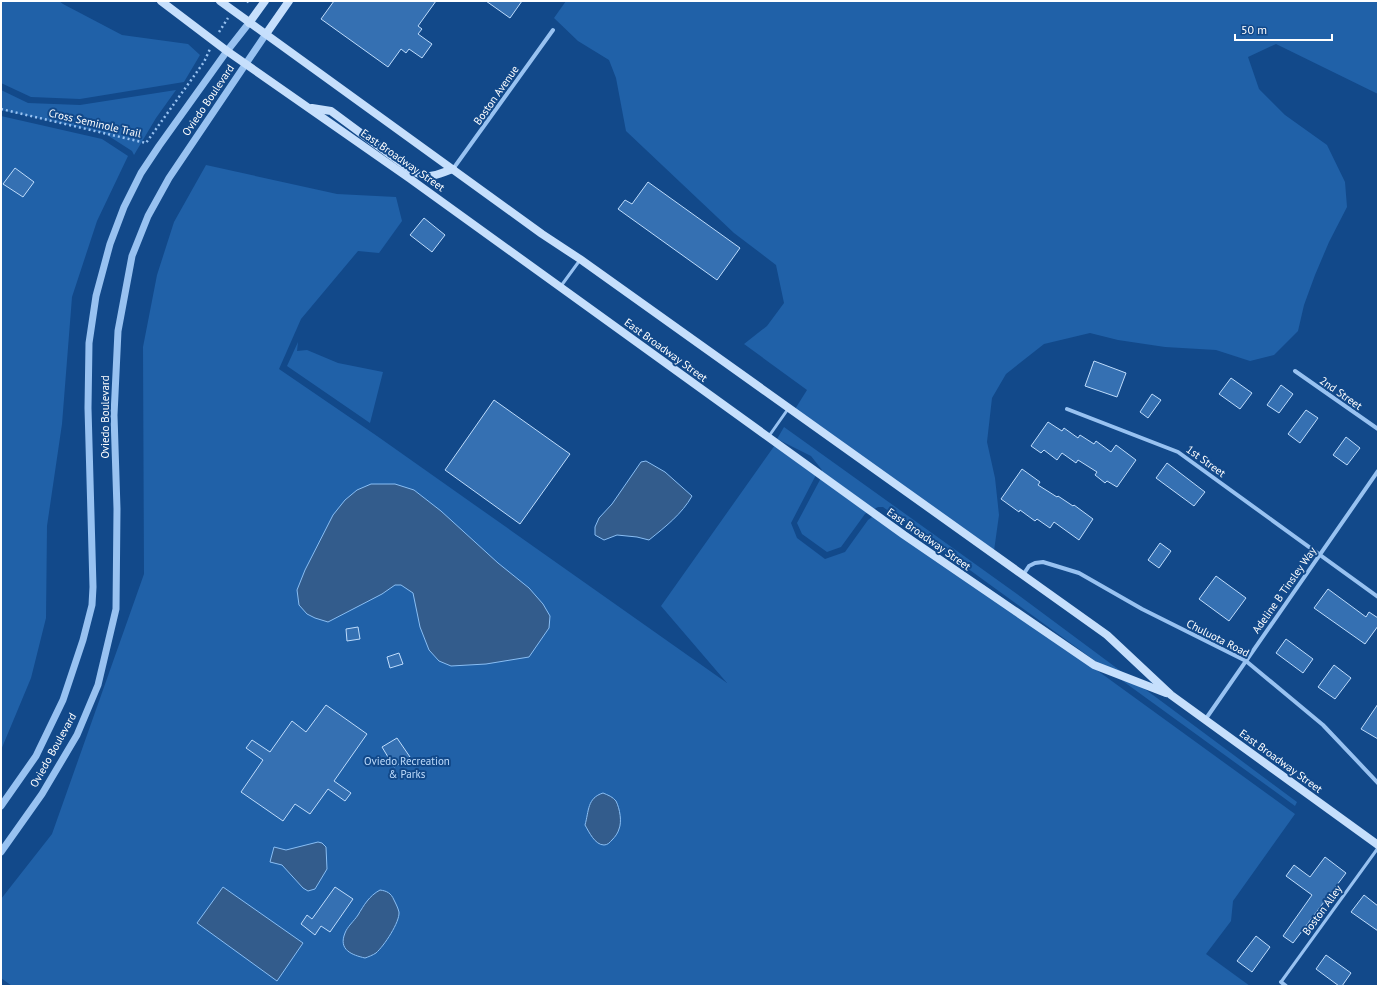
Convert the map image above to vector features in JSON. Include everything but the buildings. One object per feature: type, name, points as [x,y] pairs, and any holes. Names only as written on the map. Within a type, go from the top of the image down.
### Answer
[{"type":"main road","name":"East Broadway Street","points":[[161,1],[245,64],[309,107],[409,178],[904,535],[1094,665],[1171,695]]},
{"type":"main road","name":"East Broadway Street","points":[[220,1],[542,234],[580,259],[1107,635],[1171,695],[1378,846]]},
{"type":"main road","name":"Oviedo Boulevard","points":[[249,23],[265,1]]},
{"type":"main road","name":"Oviedo Boulevard","points":[[266,34],[289,1]]},
{"type":"main road","points":[[309,107],[331,111],[412,171],[421,175],[430,177],[453,169]]},
{"type":"street","name":"Oviedo Boulevard","points":[[1,806],[36,756],[63,700],[83,640],[92,605],[93,587],[88,408],[89,343],[96,296],[110,244],[124,207],[141,173],[227,50],[249,23]]},
{"type":"street","name":"Boston Avenue","points":[[453,169],[553,30]]},
{"type":"street","name":"Oviedo Boulevard","points":[[1,852],[42,794],[76,735],[98,685],[116,609],[117,509],[114,415],[118,331],[132,256],[148,216],[169,178],[266,34]]},
{"type":"street","name":"2nd Street","points":[[1295,371],[1378,429]]},
{"type":"street","name":"1st Street","points":[[1067,409],[1178,452],[1378,597]]},
{"type":"street","name":"Adeline B Tinsley Way","points":[[1205,720],[1378,471]]},
{"type":"street","name":"Chuluota Road","points":[[1023,575],[1029,566],[1035,563],[1044,562],[1080,573],[1142,609],[1246,661],[1323,725],[1378,783]]},
{"type":"street","points":[[1281,982],[1286,986]]},
{"type":"lane","points":[[560,287],[580,259]]},
{"type":"lane","points":[[768,437],[789,408]]},
{"type":"lane","name":"Boston Alley","points":[[1281,982],[1378,846]]},
{"type":"path","points":[[247,1],[251,5]]},
{"type":"path","points":[[213,40],[234,11]]},
{"type":"path","name":"Cross Seminole Trail","points":[[1,109],[146,144],[210,52],[213,40]]},
{"type":"green space","points":[[1,1],[59,1],[122,35],[188,44],[200,55],[184,82],[80,99],[31,97],[1,83]]},
{"type":"green space","points":[[566,1],[1378,1],[1378,94],[1276,44],[1248,57],[1259,89],[1285,115],[1327,145],[1345,182],[1347,207],[1329,242],[1315,275],[1304,305],[1298,331],[1274,355],[1250,361],[1216,350],[1165,347],[1118,340],[1090,333],[1044,344],[1006,374],[992,398],[987,442],[995,478],[999,515],[993,558],[792,414],[807,390],[744,344],[767,326],[784,303],[776,265],[734,233],[626,131],[616,78],[609,60],[578,41],[554,18]]},
{"type":"green space","points":[[1,90],[28,103],[80,105],[176,90],[156,118],[134,155],[132,151],[104,133],[1,110]]},
{"type":"green space","points":[[1,116],[102,139],[128,156],[97,221],[72,297],[62,424],[47,526],[46,618],[31,678],[1,750]]},
{"type":"green space","name":"Oviedo Recreation & Parks","points":[[206,165],[337,194],[396,197],[402,221],[379,253],[358,251],[301,319],[279,369],[377,436],[727,683],[661,606],[775,445],[817,473],[791,523],[797,538],[825,559],[845,552],[868,520],[879,512],[1295,814],[1233,901],[1231,921],[1206,954],[1250,986],[12,986],[1,978],[1,899],[52,834],[144,574],[143,347],[157,275],[174,222]]},
{"type":"green space","points":[[298,342],[297,351],[307,350],[338,363],[383,372],[370,423],[287,366]]},
{"type":"green space","points":[[784,427],[1017,594],[1297,802],[1295,806],[883,507],[878,507],[865,514],[841,547],[827,552],[802,534],[797,523],[822,476],[822,470],[811,456],[777,439]]},
{"type":"shaded area","points":[[646,461],[665,472],[692,496],[688,503],[673,520],[649,540],[617,535],[604,540],[595,535],[595,527],[599,518],[612,504],[641,462]]},
{"type":"shaded area","points":[[371,484],[395,484],[414,490],[441,511],[498,563],[529,588],[543,604],[550,616],[549,628],[529,657],[486,664],[451,666],[439,661],[429,650],[420,627],[413,593],[401,585],[395,585],[382,594],[328,622],[307,614],[299,605],[297,590],[305,570],[333,515],[345,500],[357,490]]},
{"type":"shaded area","points":[[603,793],[612,797],[616,801],[620,819],[619,830],[616,835],[609,843],[604,845],[595,841],[585,825],[591,802],[598,795]]},
{"type":"shaded area","points":[[318,842],[322,843],[326,847],[327,869],[315,889],[308,891],[303,888],[282,865],[270,862],[274,847],[286,850]]},
{"type":"shaded area","points":[[223,887],[303,943],[277,981],[197,923]]},
{"type":"shaded area","points":[[380,890],[385,891],[392,896],[399,912],[397,922],[387,940],[376,953],[365,958],[355,955],[348,951],[343,944],[345,933],[367,901]]}]
